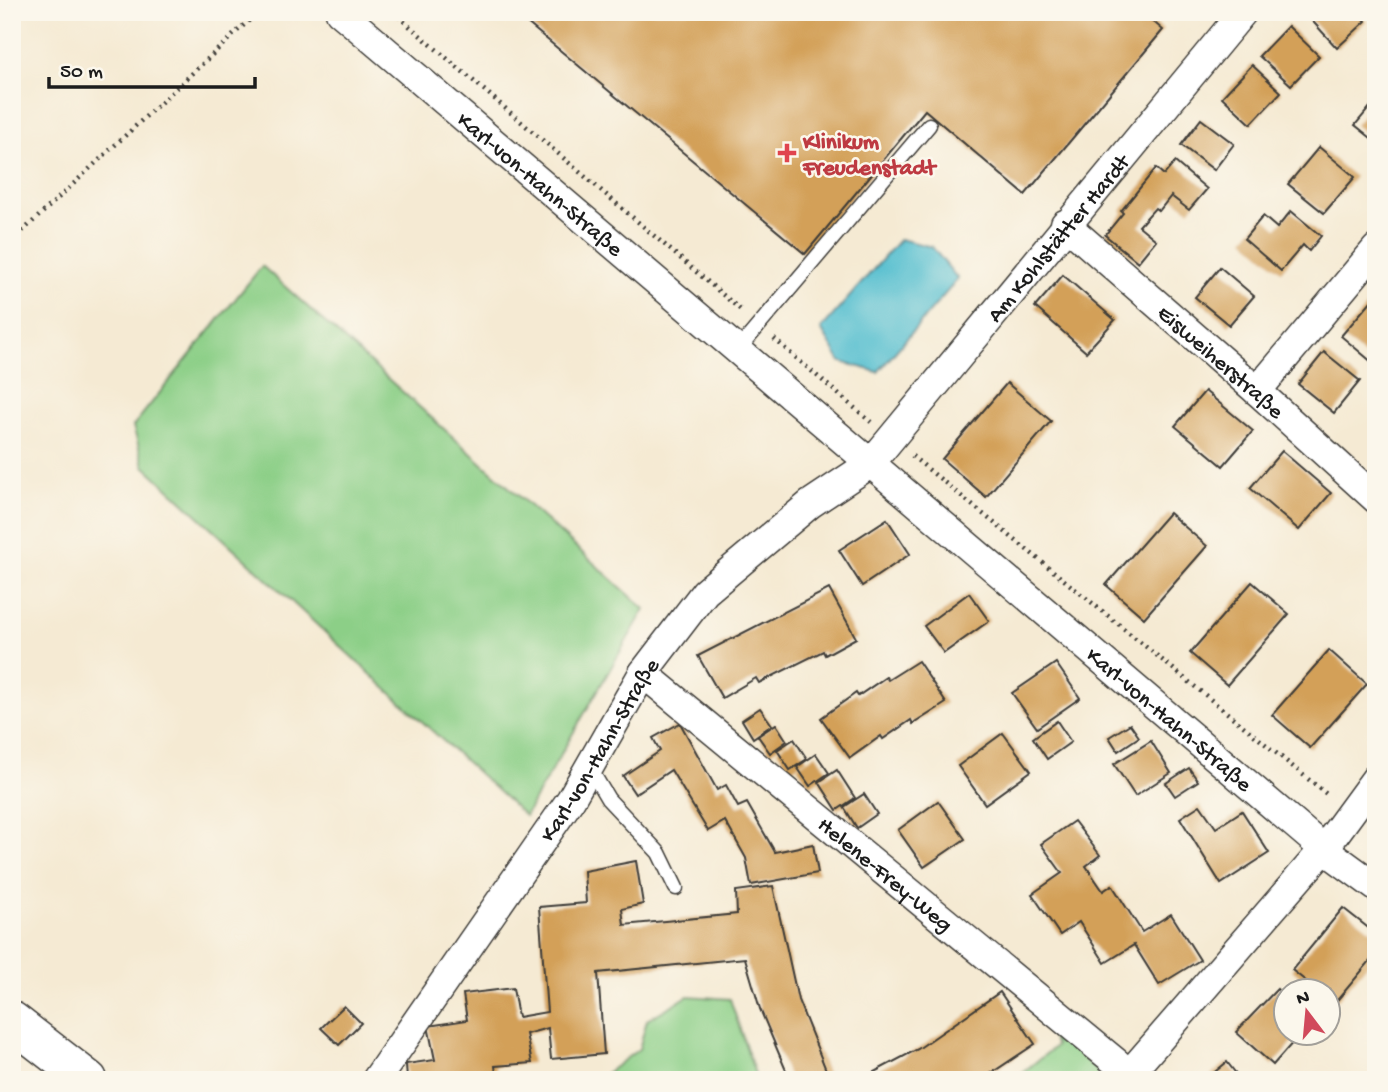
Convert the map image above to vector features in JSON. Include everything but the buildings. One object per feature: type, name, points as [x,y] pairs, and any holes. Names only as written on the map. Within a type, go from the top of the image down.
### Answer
[{"type":"main road","points":[[12,1021],[88,1080]]},
{"type":"street","name":"Karl-von-Hahn-Straße","points":[[340,12],[1324,849],[1376,887]]},
{"type":"street","name":"Am Kohlstätter Hardt","points":[[870,464],[1065,224],[1243,12]]},
{"type":"street","name":"Eisweiherstraße","points":[[1065,224],[1376,499]]},
{"type":"street","points":[[1257,391],[1376,249]]},
{"type":"street","name":"Karl-von-Hahn-Straße","points":[[376,1080],[571,799],[643,673],[705,592],[810,504],[870,464]]},
{"type":"street","name":"Helene-Frey-Weg","points":[[643,673],[1127,1076]]},
{"type":"street","points":[[1127,1076],[1324,849],[1376,778]]},
{"type":"lane","points":[[737,351],[929,125]]},
{"type":"lane","points":[[589,767],[608,799],[659,853],[676,888]]},
{"type":"path","points":[[12,241],[258,12]]},
{"type":"green space","points":[[262,266],[645,609],[525,816],[144,466],[133,426]]},
{"type":"green space","points":[[688,996],[730,999],[757,1080],[597,1080],[639,1049],[647,1020]]},
{"type":"green space","points":[[1043,1020],[1106,1078],[1105,1080],[1013,1080],[1056,1046]]},
{"type":"water","points":[[900,239],[932,247],[958,279],[878,372],[841,362],[821,329]]},
{"type":"place","name":"Klinikum Freudenstadt","points":[[787,153]]}]
